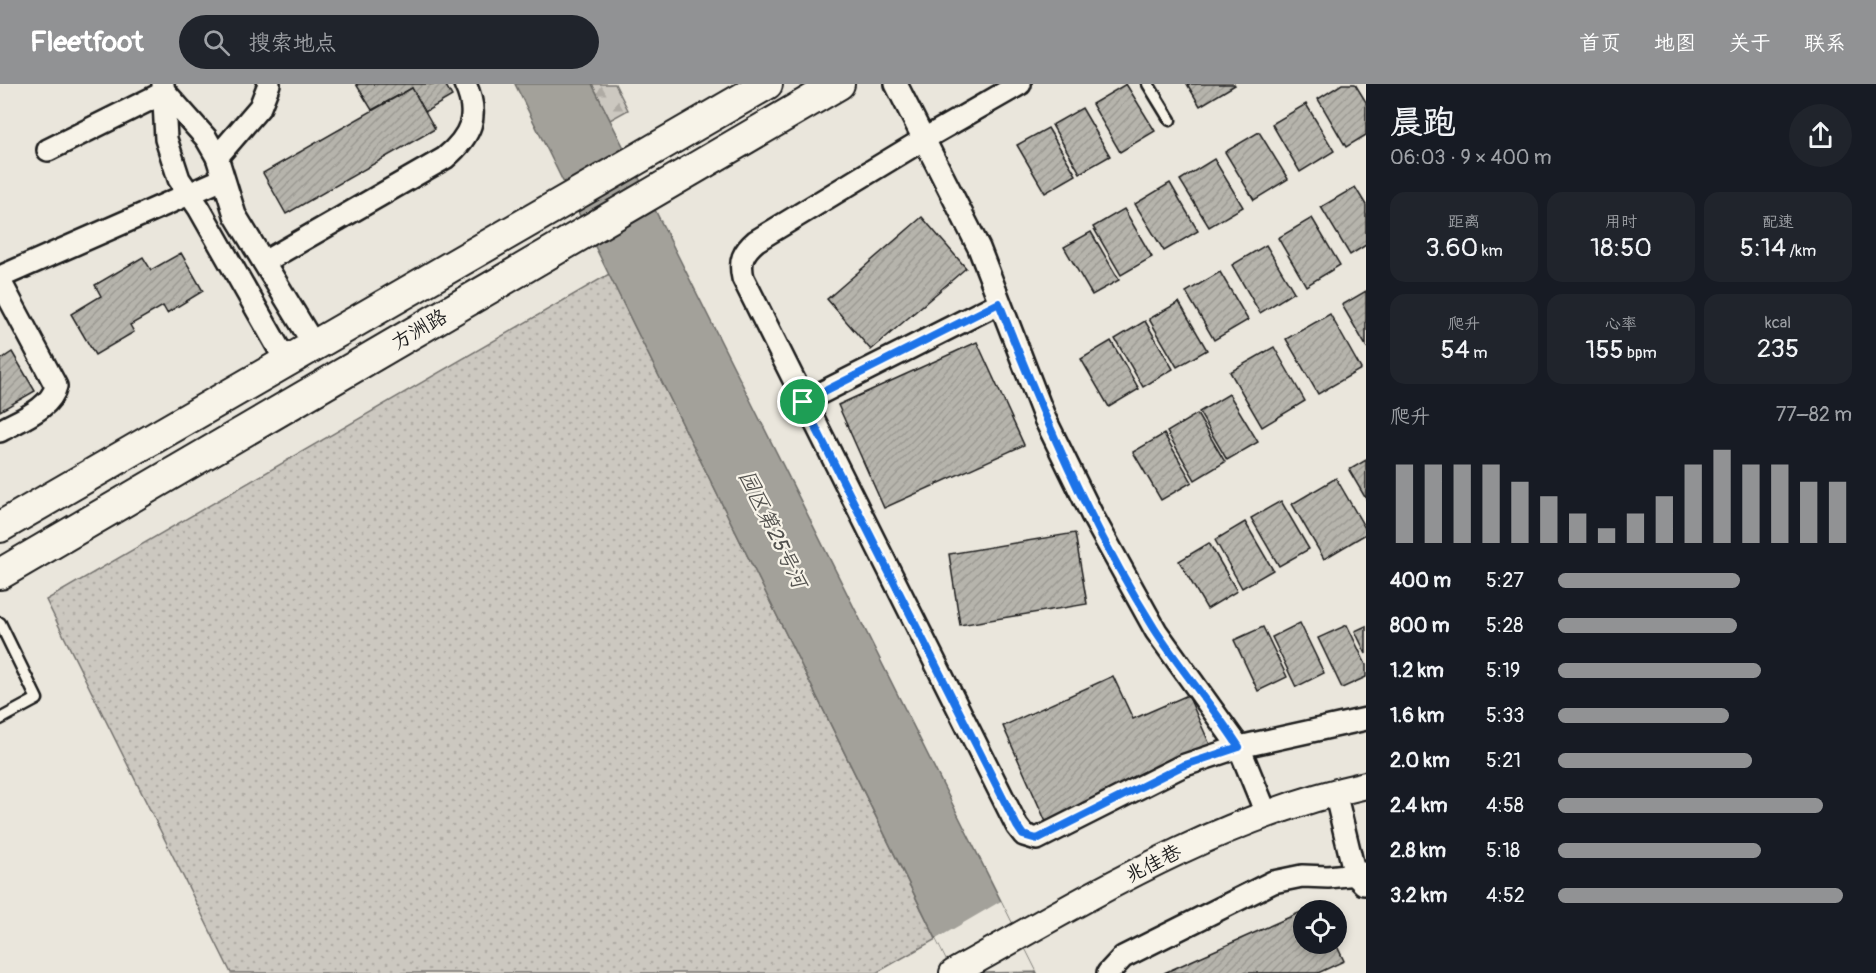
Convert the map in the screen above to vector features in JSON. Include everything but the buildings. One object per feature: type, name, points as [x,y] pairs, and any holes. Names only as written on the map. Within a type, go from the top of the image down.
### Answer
[{"type":"main road","name":"方洲路","points":[[0,527],[767,84]]},
{"type":"main road","name":"方洲路","points":[[0,574],[839,84]]},
{"type":"street","points":[[217,157],[260,107],[269,84]]},
{"type":"street","points":[[264,262],[445,158],[462,144],[470,128],[473,110],[465,84]]},
{"type":"street","points":[[896,84],[961,209],[1045,419],[1115,558],[1156,630],[1239,747],[1266,813]]},
{"type":"street","points":[[1020,84],[924,139],[745,250],[740,265],[743,278],[803,402],[1023,835],[1037,839],[1046,836],[1182,766],[1239,747],[1366,719]]},
{"type":"street","points":[[164,88],[206,138],[217,157],[235,215],[314,345]]},
{"type":"street","points":[[48,150],[164,88]]},
{"type":"street","points":[[164,88],[166,139],[171,160],[286,361]]},
{"type":"street","points":[[0,431],[46,404],[54,397],[56,386],[0,279],[223,179]]},
{"type":"street","points":[[803,402],[999,303]]},
{"type":"street","name":"兆佳巷","points":[[953,973],[1181,848],[1266,813],[1335,792],[1366,786]]},
{"type":"street","points":[[1108,973],[1123,957],[1273,882],[1302,876],[1362,878],[1335,792]]},
{"type":"lane","points":[[1148,84],[1170,120]]},
{"type":"lane","points":[[0,623],[37,699],[0,719]]},
{"type":"green space","points":[[592,84],[615,84],[628,110],[610,120]]},
{"type":"green space","points":[[609,274],[936,939],[876,973],[231,973],[46,600]]},
{"type":"water","name":"园区第25号河","points":[[515,84],[592,84],[1037,973],[953,973]]},
{"type":"pier","points":[[1001,901],[1036,971],[953,973],[936,939]]},
{"type":"route","points":[[999,303],[1045,419],[1064,460],[1137,599],[1156,630],[1239,747],[1182,766],[1046,836],[1029,839],[1023,835],[803,402],[999,303]]}]
